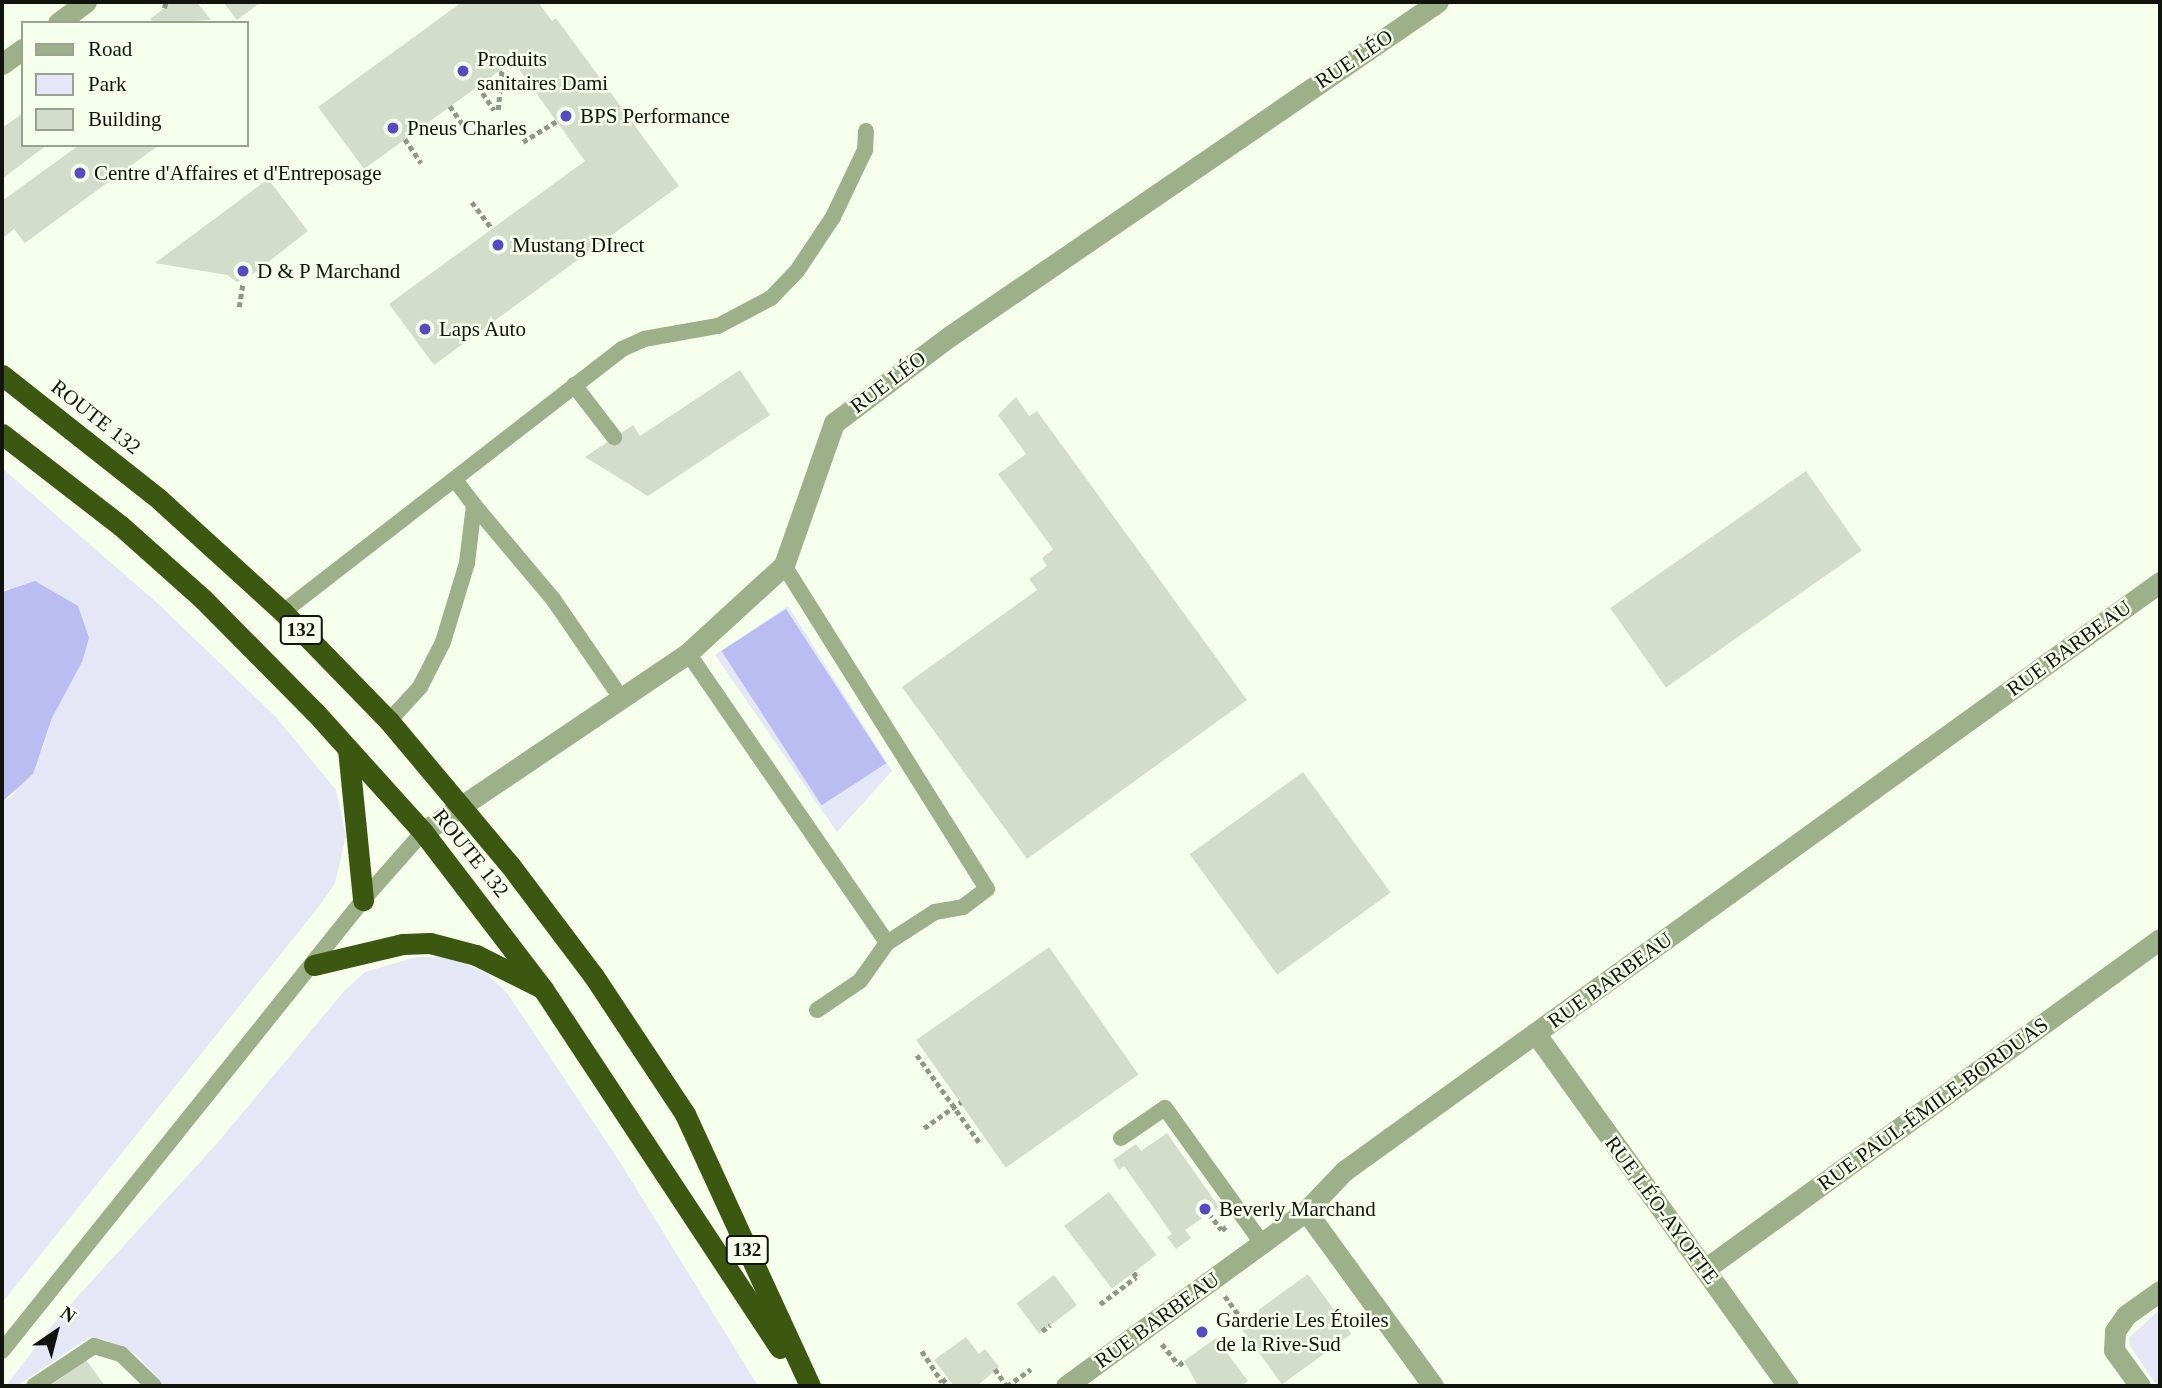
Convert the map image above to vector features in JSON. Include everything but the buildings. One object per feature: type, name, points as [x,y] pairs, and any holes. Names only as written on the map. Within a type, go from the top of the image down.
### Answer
[{"type":"highway","name":"ROUTE 132","points":[[2,375],[160,500],[283,612],[389,721],[462,806],[564,934],[685,1114],[807,1386]]},
{"type":"highway","name":"ROUTE 132","points":[[2,434],[183,581],[348,749],[423,832],[543,989],[807,1386]]},
{"type":"highway","points":[[348,749],[363,900]]},
{"type":"highway","points":[[314,965],[404,944],[430,943],[476,955],[543,989]]},
{"type":"street","points":[[61,21],[86,2]]},
{"type":"street","name":"RUE LÉO","points":[[423,832],[688,653],[784,565],[834,423],[950,336],[1438,2]]},
{"type":"street","points":[[2,64],[21,50]]},
{"type":"street","name":"RUE BARBEAU","points":[[1066,1386],[1306,1210],[1330,1182],[2160,582]]},
{"type":"street","name":"RUE PAUL-ÉMILE-BORDUAS","points":[[1705,1269],[2160,939]]},
{"type":"street","name":"RUE LÉO-AYOTTE","points":[[1536,1034],[1788,1386]]},
{"type":"street","points":[[1306,1210],[1433,1386]]},
{"type":"street","points":[[2140,1386],[2115,1350],[2115,1331],[2126,1315],[2160,1291]]},
{"type":"lane","points":[[283,612],[622,349],[644,339],[719,326],[771,298],[797,271],[833,217],[865,150],[866,131]]},
{"type":"lane","points":[[574,385],[614,438]]},
{"type":"lane","points":[[455,480],[553,599],[621,698]]},
{"type":"lane","points":[[389,721],[414,695],[443,642],[467,563],[474,505]]},
{"type":"lane","points":[[784,565],[987,889],[963,907],[935,912],[887,943],[860,981],[817,1010]]},
{"type":"lane","points":[[688,653],[887,943]]},
{"type":"lane","points":[[2,1351],[314,965],[363,900],[423,832]]},
{"type":"lane","points":[[1121,1138],[1165,1108],[1262,1243]]},
{"type":"lane","points":[[34,1386],[94,1346],[121,1354],[154,1386]]},
{"type":"path","points":[[478,86],[496,110],[502,68]]},
{"type":"path","points":[[450,106],[467,130]]},
{"type":"path","points":[[523,142],[556,121]]},
{"type":"path","points":[[405,139],[421,163]]},
{"type":"path","points":[[472,202],[492,229]]},
{"type":"path","points":[[240,307],[243,282]]},
{"type":"path","points":[[917,1055],[979,1142]]},
{"type":"path","points":[[923,1128],[961,1102]]},
{"type":"path","points":[[1209,1213],[1222,1230]]},
{"type":"path","points":[[1100,1304],[1136,1277],[1133,1272]]},
{"type":"path","points":[[1213,1279],[1243,1321]]},
{"type":"path","points":[[1042,1331],[1050,1325]]},
{"type":"path","points":[[1158,1339],[1179,1365],[1184,1362]]},
{"type":"path","points":[[922,1351],[942,1382],[947,1378]]},
{"type":"path","points":[[995,1370],[1007,1386],[1031,1369]]},
{"type":"green space","points":[[2,468],[155,601],[276,717],[336,790],[346,836],[335,883],[320,905],[2,1303],[2,802],[13,795],[43,747],[52,718],[82,662],[8,588],[2,592]]},
{"type":"green space","points":[[788,606],[892,771],[837,832],[715,655]]},
{"type":"green space","points":[[416,957],[442,957],[466,964],[487,974],[507,993],[618,1159],[758,1386],[165,1386],[136,1354],[103,1339],[88,1338],[17,1386],[10,1386],[8,1383],[59,1317],[219,1141],[345,990],[365,972]]},
{"type":"green space","points":[[2160,1309],[2160,1386],[2157,1386],[2130,1346],[2129,1338]]},
{"type":"shaded area","points":[[35,581],[78,606],[89,638],[82,662],[52,718],[33,774],[2,802],[2,592]]},
{"type":"shaded area","points":[[786,609],[886,763],[822,805],[721,651]]},
{"type":"place","name":"Produits sanitaires Dami","points":[[463,71]]},
{"type":"place","name":"BPS Performance","points":[[566,116]]},
{"type":"place","name":"Pneus Charles","points":[[393,128]]},
{"type":"place","name":"Centre d'Affaires et d'Entreposage","points":[[80,173]]},
{"type":"place","name":"Mustang DIrect","points":[[498,245]]},
{"type":"place","name":"D & P Marchand","points":[[243,271]]},
{"type":"place","name":"Laps Auto","points":[[425,329]]},
{"type":"place","name":"Beverly Marchand","points":[[1205,1209]]},
{"type":"place","name":"Garderie Les Étoiles de la Rive-Sud","points":[[1202,1332]]}]
